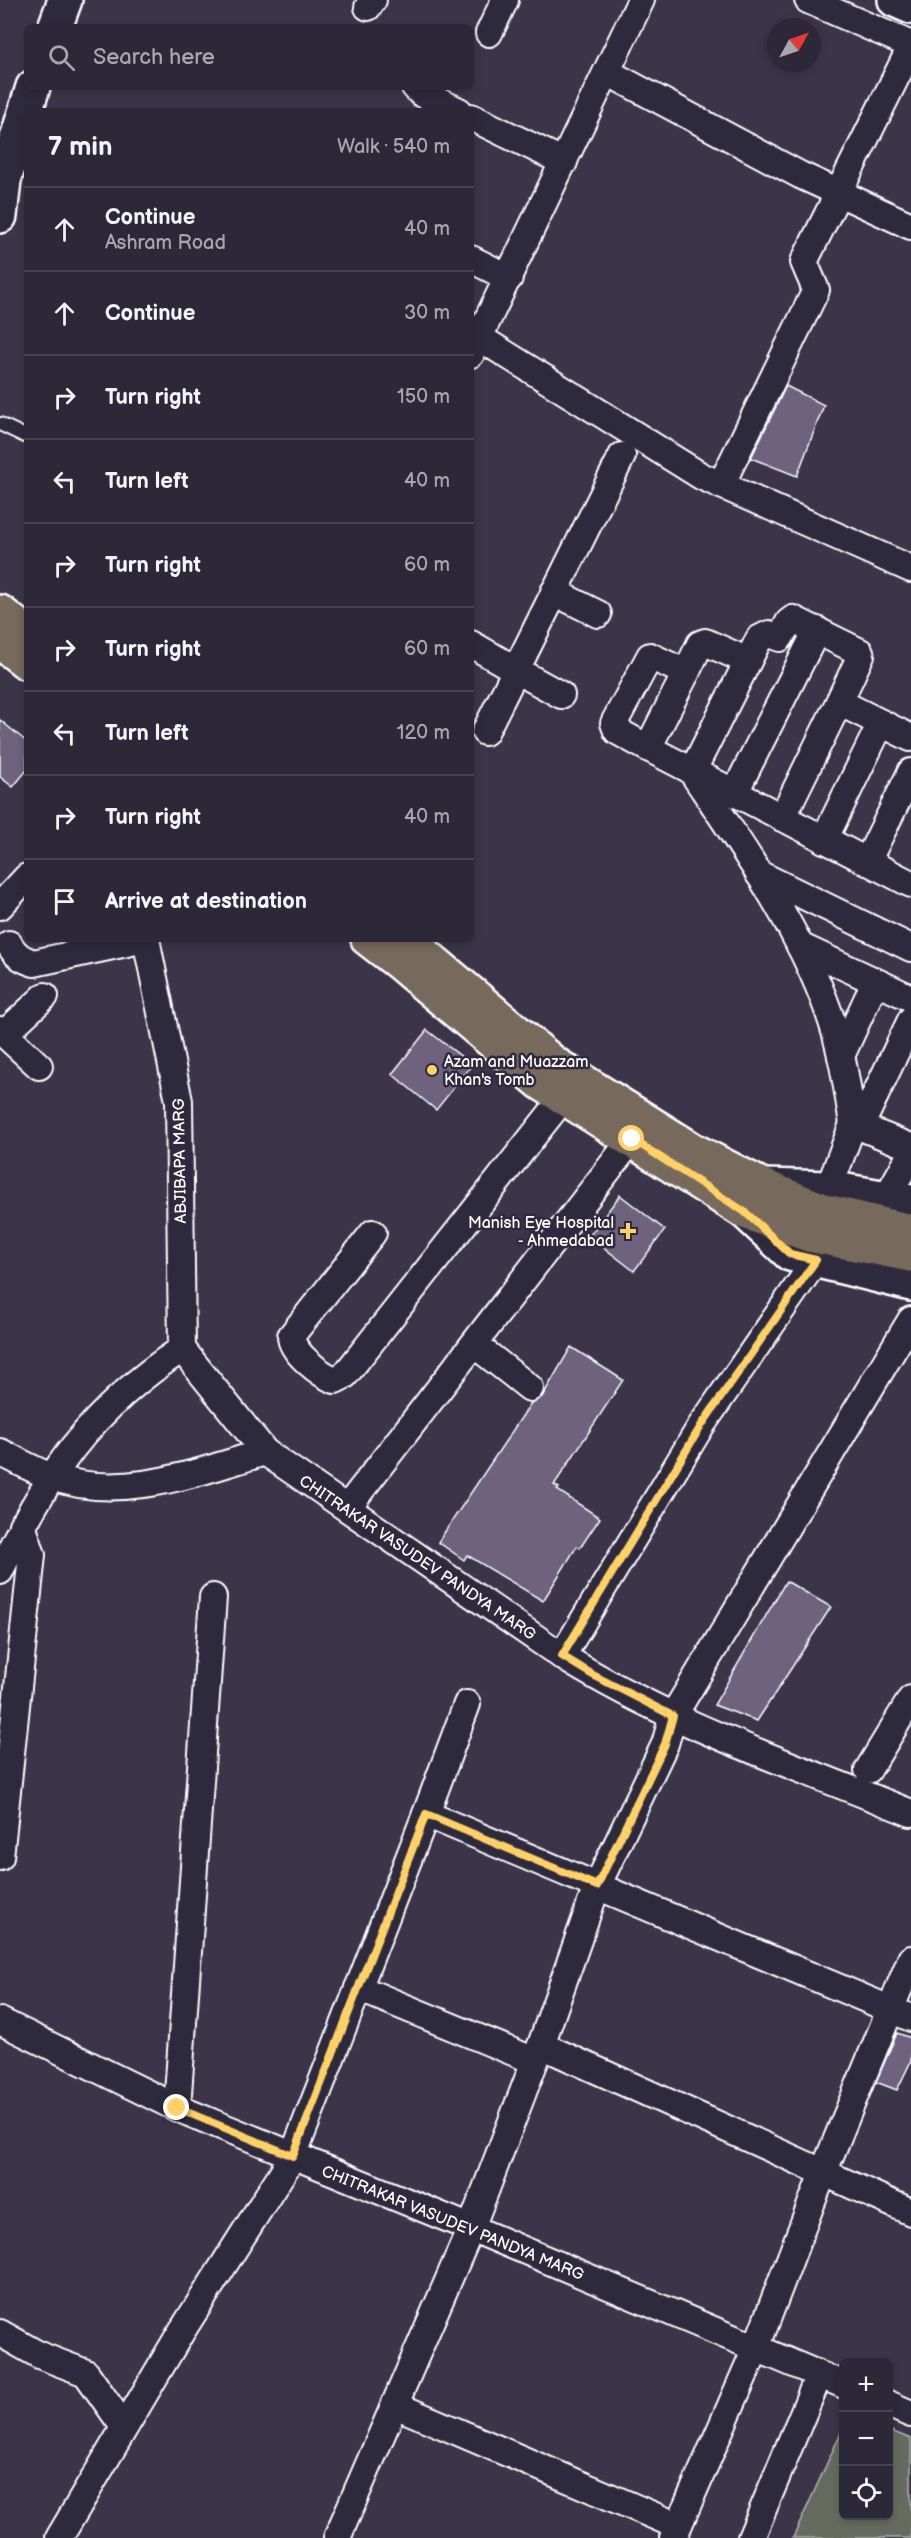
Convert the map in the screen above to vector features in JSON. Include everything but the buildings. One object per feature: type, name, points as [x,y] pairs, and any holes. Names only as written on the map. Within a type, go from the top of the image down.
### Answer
[{"type":"main road","points":[[0,612],[24,631]]},
{"type":"main road","points":[[0,642],[24,661]]},
{"type":"main road","points":[[372,942],[541,1083],[632,1139],[754,1199],[911,1255]]},
{"type":"main road","points":[[411,942],[555,1064],[693,1150],[754,1199]]},
{"type":"main road","points":[[820,1224],[911,1231]]},
{"type":"street","points":[[56,24],[65,0]]},
{"type":"street","points":[[489,33],[505,0]]},
{"type":"street","points":[[641,0],[476,346],[701,476],[911,569]]},
{"type":"street","points":[[721,485],[816,290],[804,262],[911,46],[808,0]]},
{"type":"street","points":[[896,0],[911,7]]},
{"type":"street","points":[[607,72],[800,175],[911,226]]},
{"type":"street","points":[[26,108],[32,90]]},
{"type":"street","points":[[418,90],[453,108]]},
{"type":"street","points":[[1,204],[4,180],[24,116]]},
{"type":"street","points":[[474,118],[564,162]]},
{"type":"street","points":[[474,260],[509,278]]},
{"type":"street","points":[[485,732],[621,456]]},
{"type":"street","points":[[554,592],[598,614]]},
{"type":"street","points":[[692,772],[759,639],[769,634],[780,638],[789,622],[794,619],[817,630],[860,652],[861,656],[782,818]]},
{"type":"street","points":[[734,794],[817,630]]},
{"type":"street","points":[[648,748],[702,642],[748,661]]},
{"type":"street","points":[[474,646],[561,695]]},
{"type":"street","points":[[686,673],[650,656],[647,658],[614,723],[617,731],[734,794],[911,883]]},
{"type":"street","points":[[839,702],[911,738]]},
{"type":"street","points":[[824,840],[881,723]]},
{"type":"street","points":[[692,772],[759,874],[800,946],[830,1014],[856,1126]]},
{"type":"street","points":[[867,862],[911,772]]},
{"type":"street","points":[[759,874],[911,948]]},
{"type":"street","points":[[0,906],[24,880]]},
{"type":"street","points":[[9,944],[14,953],[34,963],[132,942]]},
{"type":"street","name":"ABJIBAPA MARG","points":[[147,942],[180,1101],[182,1350]]},
{"type":"street","points":[[800,946],[911,998]]},
{"type":"street","points":[[841,1056],[875,982]]},
{"type":"street","points":[[39,1066],[2,1032],[45,996]]},
{"type":"street","points":[[562,1656],[820,1224],[856,1126],[911,1020]]},
{"type":"street","points":[[373,1233],[291,1336],[291,1345],[298,1353],[335,1380],[345,1375],[564,1097]]},
{"type":"street","points":[[856,1126],[911,1147]]},
{"type":"street","points":[[347,1508],[632,1139]]},
{"type":"street","points":[[754,1199],[790,1254],[820,1224],[899,1200],[911,1154]]},
{"type":"street","points":[[820,1224],[911,1284]]},
{"type":"street","points":[[337,2538],[471,2228],[538,2053],[597,1886],[665,1744],[673,1716],[911,1320]]},
{"type":"street","points":[[474,1344],[530,1388]]},
{"type":"street","points":[[0,1571],[22,1525],[50,1477],[80,1437],[123,1393],[182,1350]]},
{"type":"street","name":"CHITRAKAR VASUDEV PANDYA MARG","points":[[182,1350],[266,1452],[562,1656],[593,1675],[673,1716],[911,1813]]},
{"type":"street","points":[[0,1452],[50,1477],[93,1486],[164,1482],[266,1452]]},
{"type":"street","points":[[0,1857],[32,1555],[22,1525]]},
{"type":"street","points":[[177,2108],[213,1597]]},
{"type":"street","points":[[868,1770],[911,1699]]},
{"type":"street","points":[[59,2538],[180,2334],[293,2156],[467,1704]]},
{"type":"street","points":[[426,1814],[901,2014]]},
{"type":"street","points":[[395,2405],[676,2532],[756,2348],[823,2173],[901,2014],[911,1959]]},
{"type":"street","points":[[358,1988],[538,2053],[911,2212]]},
{"type":"street","name":"CHITRAKAR VASUDEV PANDYA MARG","points":[[0,2021],[177,2108],[471,2228],[839,2383]]},
{"type":"street","points":[[0,2333],[39,2355],[86,2373],[124,2427]]},
{"type":"street","points":[[751,2538],[819,2375]]},
{"type":"street","points":[[893,2406],[911,2414]]},
{"type":"lane","points":[[0,424],[24,436]]},
{"type":"green space","points":[[893,2432],[911,2439],[911,2538],[793,2538],[839,2437],[839,2520],[893,2520]]},
{"type":"place","name":"Azam and Muazzam Khan's Tomb","points":[[432,1070]]},
{"type":"place","name":"Manish Eye Hospital - Ahmedabad","points":[[628,1231]]},
{"type":"route","points":[[177,2108],[293,2156],[426,1814],[597,1886],[665,1744],[673,1716],[593,1675],[562,1656],[701,1426],[816,1260],[790,1254],[745,1212],[632,1139]]}]
